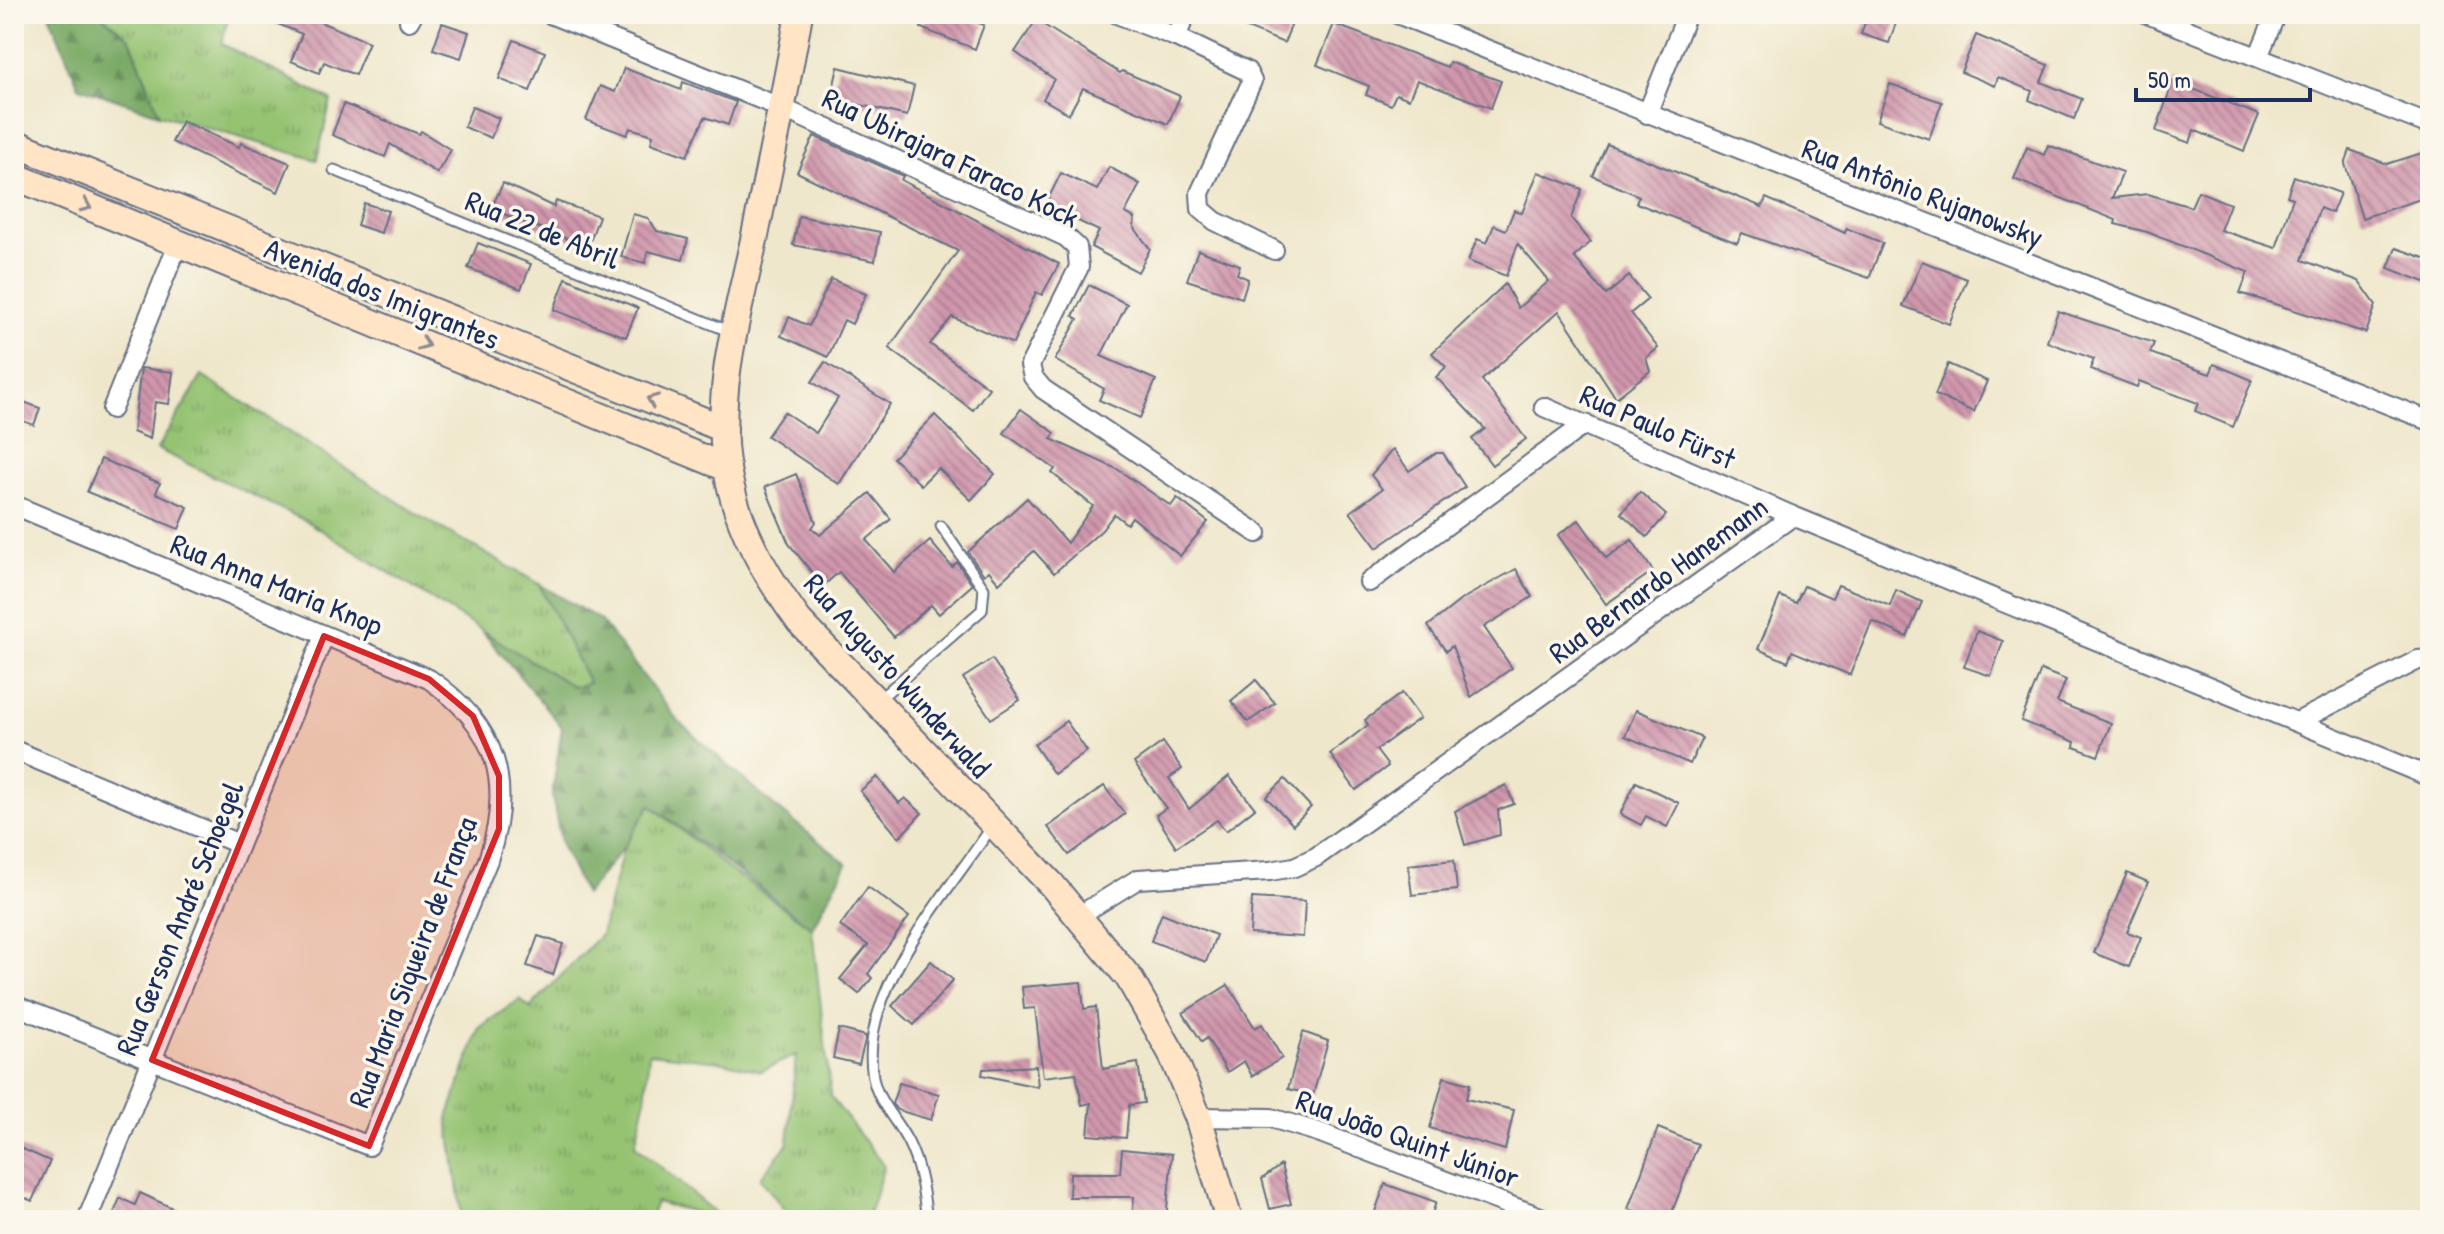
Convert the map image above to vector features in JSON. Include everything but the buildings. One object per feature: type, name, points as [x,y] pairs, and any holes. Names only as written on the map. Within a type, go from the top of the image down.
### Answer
[{"type":"main road","name":"Rua Augusto Wunderwald","points":[[799,14],[734,333],[724,429],[727,468],[744,529],[765,574],[799,621],[874,703],[1080,915],[1148,1006],[1198,1117],[1229,1220]]},
{"type":"main road","name":"Avenida dos Imigrantes","points":[[14,143],[724,429]]},
{"type":"main road","name":"Avenida dos Imigrantes","points":[[14,176],[727,468]]},
{"type":"main road","points":[[178,244],[183,228],[196,217]]},
{"type":"main road","points":[[351,315],[364,307],[368,293],[365,285]]},
{"type":"street","name":"Rua Ubirajara Faraco Kock","points":[[550,14],[782,108],[1066,237],[1077,247],[1079,267],[1030,365],[1033,377],[1043,389],[1257,533]]},
{"type":"street","points":[[1117,14],[1176,37],[1247,71],[1252,81],[1200,193],[1201,209],[1215,221],[1274,250]]},
{"type":"street","points":[[1176,37],[1186,14]]},
{"type":"street","name":"Rua Antônio Rujanowsky","points":[[1397,14],[2430,421]]},
{"type":"street","points":[[1647,114],[1687,14]]},
{"type":"street","points":[[2147,14],[2430,125]]},
{"type":"street","points":[[2258,57],[2276,14]]},
{"type":"street","points":[[112,409],[178,244]]},
{"type":"street","name":"Rua Paulo Fürst","points":[[1544,407],[1793,516]]},
{"type":"street","points":[[1369,582],[1585,424]]},
{"type":"street","name":"Rua Anna Maria Knop","points":[[14,505],[429,679],[473,716],[493,749]]},
{"type":"street","name":"Rua Bernardo Hanemann","points":[[1080,915],[1138,879],[1156,875],[1270,871],[1294,867],[1316,857],[1793,516],[2430,777]]},
{"type":"street","name":"Rua Gerson André Schoegel","points":[[87,1220],[324,636]]},
{"type":"street","points":[[2297,722],[2418,660],[2430,659]]},
{"type":"street","name":"Rua Maria Siqueira de França","points":[[152,1060],[369,1146],[499,829],[499,776],[493,749]]},
{"type":"street","points":[[14,750],[239,844]]},
{"type":"street","points":[[14,1005],[152,1060]]},
{"type":"street","name":"Rua João Quint Júnior","points":[[1198,1117],[1271,1118],[1318,1132],[1548,1220]]},
{"type":"lane","name":"Rua 22 de Abril","points":[[334,170],[734,333]]},
{"type":"lane","points":[[874,703],[982,610],[984,589],[941,526]]},
{"type":"lane","points":[[926,1213],[918,1167],[908,1141],[881,1100],[873,1078],[872,1028],[887,983],[993,825]]},
{"type":"highlighted area","points":[[324,636],[429,679],[473,716],[499,776],[499,829],[369,1146],[152,1060]]},
{"type":"green space","points":[[49,14],[100,14],[130,39],[159,114],[79,87]]},
{"type":"green space","points":[[100,14],[229,14],[222,44],[331,100],[317,160],[159,114],[130,39]]},
{"type":"green space","points":[[202,376],[422,517],[539,584],[589,683],[574,688],[306,521],[157,449]]},
{"type":"green space","points":[[539,584],[600,620],[679,722],[768,801],[847,864],[812,928],[650,805],[624,847],[585,895],[562,847],[552,796],[562,727],[482,631],[574,687],[589,683]]},
{"type":"green space","points":[[650,805],[730,870],[812,928],[831,1097],[884,1166],[869,1215],[862,1220],[792,1220],[760,1178],[788,1143],[796,1055],[761,1071],[719,1061],[649,1053],[645,1102],[635,1145],[722,1219],[656,1202],[649,1220],[462,1220],[448,1118],[479,1028],[520,999],[530,1008],[601,934],[624,847]]}]
